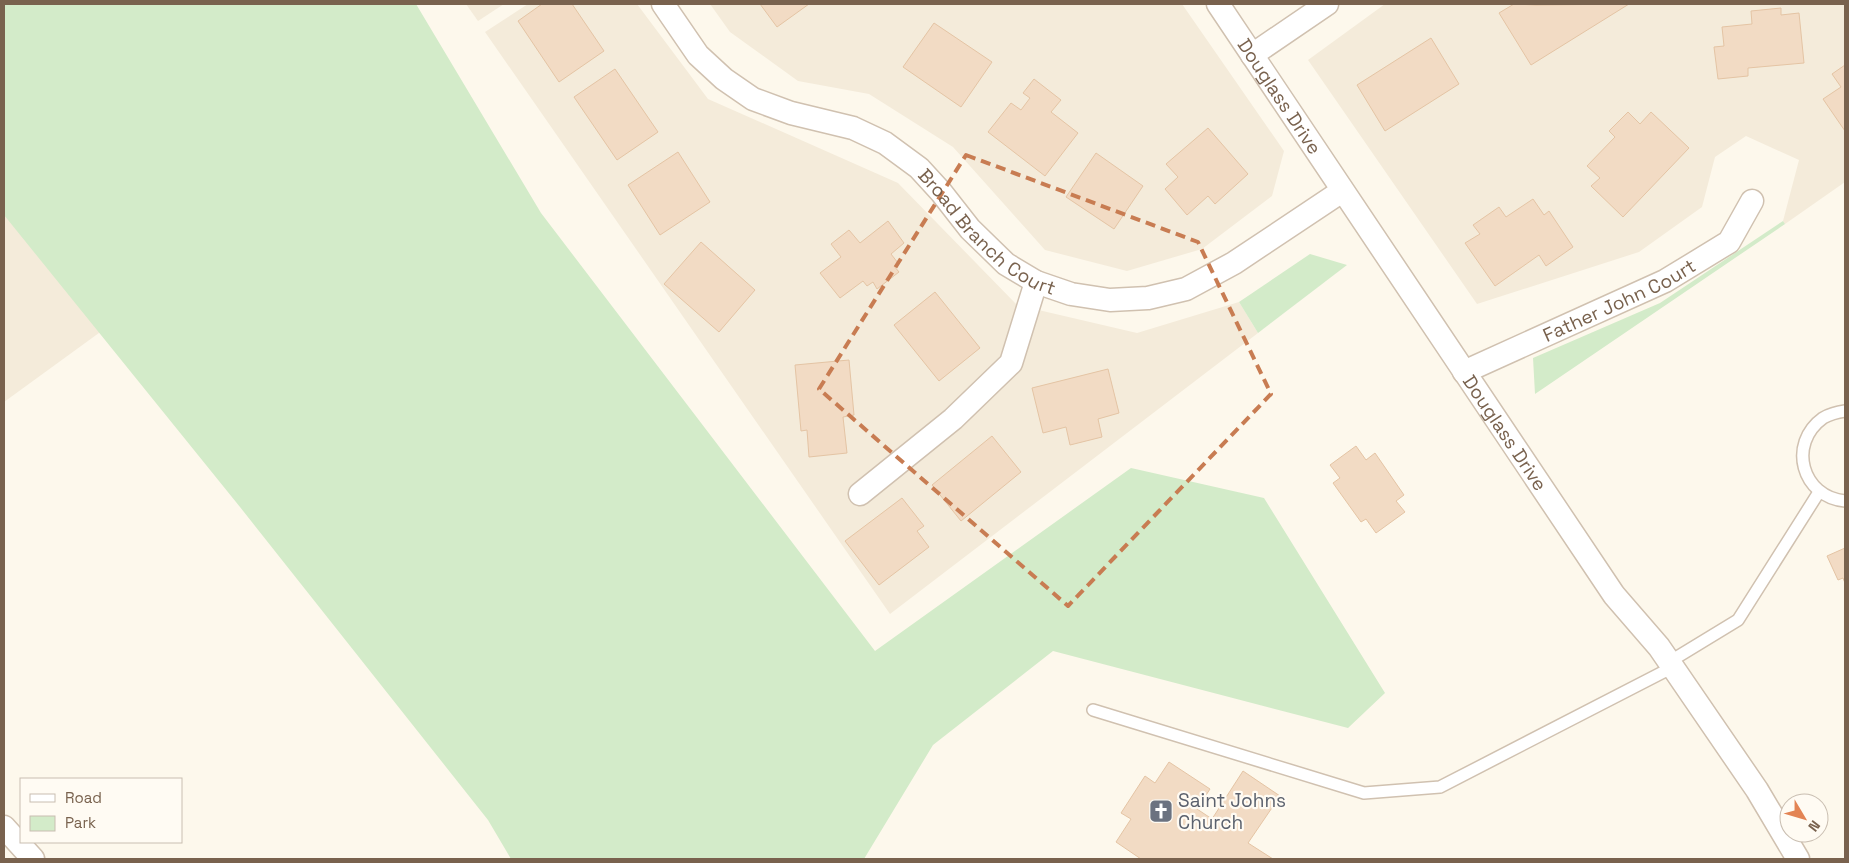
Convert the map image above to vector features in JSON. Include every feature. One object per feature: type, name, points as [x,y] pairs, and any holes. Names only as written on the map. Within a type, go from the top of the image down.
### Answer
[{"type":"street","name":"Broad Branch Court","points":[[663,4],[698,55],[724,79],[753,99],[791,114],[853,128],[885,143],[919,168],[970,229],[1006,264],[1036,282],[1071,294],[1110,300],[1148,298],[1186,289],[1234,263],[1342,191]]},
{"type":"street","name":"Douglass Drive","points":[[1218,4],[1614,595],[1659,647],[1757,790],[1798,859]]},
{"type":"street","points":[[1252,55],[1327,4]]},
{"type":"street","name":"Father John Court","points":[[1464,372],[1666,281],[1730,242],[1752,201]]},
{"type":"street","points":[[860,494],[953,419],[1011,362],[1036,282]]},
{"type":"street","points":[[4,827],[33,859]]},
{"type":"lane","points":[[1845,411],[1830,414],[1822,419],[1811,430],[1803,450],[1803,466],[1808,480],[1819,492],[1834,500],[1845,501]]},
{"type":"lane","points":[[1093,710],[1364,792],[1440,787],[1671,664],[1738,620],[1819,492]]},
{"type":"highlighted area","points":[[966,155],[1198,242],[1271,394],[1068,606],[819,389]]},
{"type":"shaded area","points":[[4,4],[17,4],[224,242],[4,402]]},
{"type":"shaded area","points":[[466,4],[504,4],[478,21]]},
{"type":"shaded area","points":[[528,4],[637,4],[708,99],[898,183],[1017,305],[1137,333],[1239,302],[1258,333],[890,614],[485,32]]},
{"type":"shaded area","points":[[710,4],[1182,4],[1284,151],[1272,196],[1202,249],[1127,271],[1045,250],[953,147],[869,94],[798,81],[730,32]]},
{"type":"shaded area","points":[[1385,4],[1845,4],[1845,182],[1785,224],[1783,221],[1799,160],[1746,136],[1715,157],[1702,207],[1639,252],[1477,304],[1308,60]]},
{"type":"green space","points":[[4,4],[416,4],[541,213],[875,651],[1131,468],[1264,498],[1385,693],[1348,728],[1053,651],[933,745],[864,859],[511,859],[488,820],[240,507],[4,215]]},
{"type":"green space","points":[[1783,221],[1785,224],[1535,394],[1533,358],[1660,303]]},
{"type":"green space","points":[[1310,254],[1347,265],[1258,333],[1239,302]]},
{"type":"building","points":[[542,4],[572,4],[604,51],[559,82],[518,21]]},
{"type":"building","points":[[760,4],[809,4],[777,27]]},
{"type":"building","points":[[1514,4],[1629,4],[1531,65],[1499,13]]},
{"type":"building","points":[[1781,8],[1781,15],[1799,13],[1804,63],[1748,68],[1748,76],[1718,79],[1714,47],[1724,46],[1722,27],[1752,24],[1751,11]]},
{"type":"building","points":[[934,23],[992,62],[961,107],[903,67]]},
{"type":"building","points":[[1431,38],[1459,84],[1385,131],[1357,85]]},
{"type":"building","points":[[1845,65],[1845,131],[1823,99],[1841,87],[1832,74]]},
{"type":"building","points":[[615,69],[658,132],[617,160],[574,97]]},
{"type":"building","points":[[1034,79],[1061,100],[1051,112],[1078,133],[1045,176],[988,132],[1011,103],[1021,110],[1030,98],[1023,93]]},
{"type":"building","points":[[1628,112],[1640,124],[1651,112],[1689,148],[1623,217],[1591,186],[1600,178],[1587,166],[1615,137],[1609,131]]},
{"type":"building","points":[[1208,128],[1248,174],[1215,204],[1208,196],[1187,215],[1165,189],[1178,177],[1166,164]]},
{"type":"building","points":[[678,152],[710,202],[660,235],[628,185]]},
{"type":"building","points":[[1096,153],[1143,186],[1114,229],[1066,197]]},
{"type":"building","points":[[1533,199],[1544,215],[1549,211],[1573,247],[1546,266],[1539,255],[1495,286],[1465,243],[1480,234],[1473,225],[1499,207],[1506,217]]},
{"type":"building","points":[[888,221],[904,243],[891,254],[898,263],[894,266],[899,272],[877,289],[873,282],[867,286],[863,281],[840,298],[820,273],[841,257],[831,244],[849,230],[860,243]]},
{"type":"building","points":[[701,242],[755,290],[719,332],[664,284]]},
{"type":"building","points":[[935,292],[980,348],[939,381],[894,325]]},
{"type":"building","points":[[849,360],[854,415],[843,417],[847,453],[809,457],[807,430],[801,431],[795,365]]},
{"type":"building","points":[[1108,369],[1119,413],[1098,419],[1102,437],[1070,445],[1066,427],[1043,433],[1032,388]]},
{"type":"building","points":[[992,436],[1021,472],[961,521],[932,485]]},
{"type":"building","points":[[1356,446],[1366,460],[1375,453],[1404,495],[1396,501],[1405,512],[1376,533],[1366,519],[1361,522],[1333,483],[1340,478],[1330,465]]},
{"type":"building","points":[[902,498],[924,526],[917,531],[929,547],[879,585],[845,541]]},
{"type":"building","points":[[1845,548],[1845,583],[1843,578],[1838,580],[1827,556]]},
{"type":"building","name":"Saint Johns Church","points":[[1169,762],[1210,789],[1197,809],[1212,819],[1243,771],[1280,796],[1248,843],[1273,859],[1141,859],[1116,842],[1131,819],[1121,813],[1145,776],[1155,783]]},
{"type":"place","name":"Saint Johns Church","points":[[1161,811]]}]
